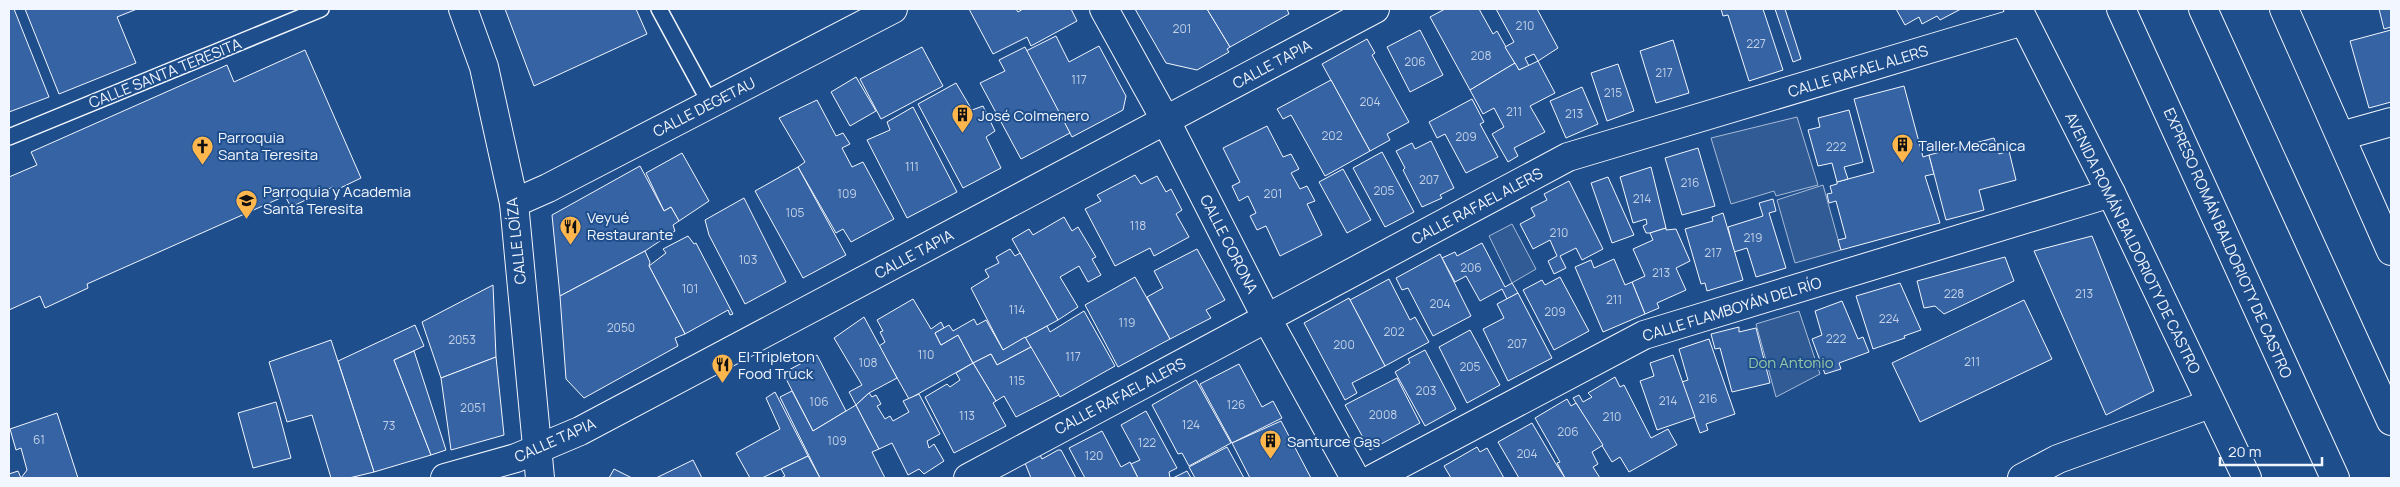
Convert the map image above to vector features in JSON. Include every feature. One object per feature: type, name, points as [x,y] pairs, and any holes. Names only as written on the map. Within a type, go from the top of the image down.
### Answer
[{"type":"main road","name":"CALLE LOÍZA","points":[[463,9],[484,67],[514,202],[540,478]]},
{"type":"main road","name":"CALLE DEGETAU","points":[[514,202],[548,188],[893,9]]},
{"type":"main road","name":"CALLE CORONA","points":[[1104,9],[1166,121],[1266,317],[1355,478]]},
{"type":"main road","name":"CALLE TAPIA","points":[[445,478],[516,458],[580,431],[1375,9]]},
{"type":"main road","name":"EXPRESO ROMÁN BALDORIOTY DE CASTRO","points":[[2121,9],[2335,478]]},
{"type":"main road","points":[[2203,9],[2391,421]]},
{"type":"main road","points":[[2284,9],[2391,251]]},
{"type":"main road","name":"AVENIDA ROMÁN BALDORIOTY DE CASTRO","points":[[2021,15],[2111,194],[2246,478]]},
{"type":"main road","name":"CALLE RAFAEL ALERS","points":[[968,478],[1568,157],[2021,15]]},
{"type":"main road","points":[[2341,136],[2391,122]]},
{"type":"main road","name":"CALLE FLAMBOYÁN DEL RÍO","points":[[1374,478],[1644,335],[2111,194]]},
{"type":"main road","points":[[2022,478],[2058,459],[2210,404]]},
{"type":"lane","name":"CALLE SANTA TERESITA","points":[[9,137],[321,9]]},
{"type":"lane","points":[[660,9],[710,103]]},
{"type":"green space","points":[[1797,117],[1818,185],[1776,196],[1774,191],[1731,204],[1711,138]]},
{"type":"green space","points":[[1823,185],[1841,250],[1795,263],[1777,200]]},
{"type":"green space","points":[[1512,224],[1536,269],[1512,283],[1489,236]]},
{"type":"green space","name":"Don Antonio","points":[[1799,311],[1820,374],[1776,397],[1756,324]]},
{"type":"building","points":[[9,9],[14,9],[49,97],[9,112]]},
{"type":"building","points":[[25,9],[137,9],[117,17],[136,63],[59,94]]},
{"type":"building","points":[[505,9],[636,9],[647,34],[534,86]]},
{"type":"building","points":[[969,9],[1016,9],[1018,12],[1023,9],[1071,9],[1077,21],[1031,46],[1027,37],[993,54]]},
{"type":"building","points":[[1135,9],[1207,9],[1230,47],[1227,49],[1229,52],[1197,70],[1166,63]]},
{"type":"building","points":[[1207,9],[1287,9],[1289,14],[1230,47]]},
{"type":"building","points":[[1445,9],[1479,9],[1493,34],[1497,31],[1515,63],[1470,90],[1430,17]]},
{"type":"building","points":[[1496,9],[1537,9],[1558,48],[1538,61],[1534,54],[1525,58],[1529,66],[1519,70],[1505,47],[1514,42]]},
{"type":"building","points":[[1721,9],[1763,9],[1783,70],[1749,81],[1728,15],[1723,16]]},
{"type":"building","points":[[1775,9],[1785,9],[1801,59],[1793,62]]},
{"type":"building","points":[[1896,9],[1961,9],[1940,20],[1937,16],[1922,24],[1919,17],[1905,25]]},
{"type":"building","points":[[2379,9],[2391,9],[2391,27],[2384,29]]},
{"type":"building","points":[[1420,30],[1443,75],[1410,92],[1387,47]]},
{"type":"building","points":[[2391,30],[2391,102],[2369,108],[2350,41]]},
{"type":"building","points":[[1056,36],[1069,62],[1099,46],[1126,96],[1123,110],[1072,137],[1026,51]]},
{"type":"building","points":[[1367,39],[1375,53],[1372,55],[1409,122],[1387,134],[1390,140],[1370,151],[1322,64]]},
{"type":"building","points":[[1673,40],[1689,93],[1656,103],[1640,51]]},
{"type":"building","points":[[922,47],[943,86],[881,119],[860,79]]},
{"type":"building","points":[[1025,47],[1070,133],[1021,159],[980,83],[1005,71],[999,60]]},
{"type":"building","points":[[305,50],[361,178],[334,191],[333,187],[291,207],[285,196],[87,284],[88,288],[45,308],[40,296],[9,310],[9,177],[37,165],[31,152],[227,65],[234,82]]},
{"type":"building","points":[[1538,61],[1555,93],[1530,106],[1545,132],[1514,148],[1518,156],[1508,162],[1492,134],[1504,127],[1494,108],[1483,114],[1470,90],[1515,63],[1519,70]]},
{"type":"building","points":[[1618,64],[1634,111],[1607,121],[1591,73]]},
{"type":"building","points":[[856,77],[876,111],[850,126],[831,92]]},
{"type":"building","points":[[1331,80],[1370,151],[1325,176],[1291,115],[1283,119],[1277,109]]},
{"type":"building","name":"José Colmenero","points":[[956,83],[972,110],[983,106],[995,131],[986,137],[1001,168],[963,188],[918,104]]},
{"type":"building","name":"Taller Mecanica","points":[[1904,86],[1923,157],[1929,155],[1934,174],[1925,176],[1940,223],[1841,250],[1838,240],[1846,238],[1836,201],[1829,203],[1827,194],[1832,193],[1830,186],[1837,184],[1837,182],[1874,172],[1854,99]]},
{"type":"building","points":[[1582,87],[1598,124],[1566,138],[1550,101]]},
{"type":"building","points":[[1472,99],[1484,122],[1480,124],[1498,157],[1466,173],[1445,134],[1437,138],[1429,122]]},
{"type":"building","points":[[817,100],[836,136],[843,133],[850,144],[842,148],[852,167],[863,162],[894,219],[851,242],[843,229],[836,233],[798,167],[805,162],[779,118]]},
{"type":"building","points":[[913,107],[957,192],[907,218],[867,140],[890,130],[887,122]]},
{"type":"building","points":[[1849,110],[1863,162],[1844,167],[1848,179],[1837,182],[1832,163],[1818,166],[1808,130],[1820,127],[1818,118]]},
{"type":"building","points":[[1267,126],[1283,157],[1291,154],[1299,169],[1291,173],[1300,189],[1307,186],[1315,201],[1307,204],[1322,235],[1280,256],[1266,226],[1257,230],[1250,216],[1256,213],[1248,196],[1239,201],[1232,186],[1240,182],[1223,148]]},
{"type":"building","points":[[1994,138],[1999,154],[2009,151],[2016,180],[1979,190],[1984,210],[1946,220],[1929,155]]},
{"type":"building","points":[[1431,141],[1454,188],[1440,195],[1442,198],[1422,207],[1403,170],[1405,168],[1396,151],[1412,143],[1415,149]]},
{"type":"building","points":[[1698,148],[1715,206],[1682,215],[1665,158]]},
{"type":"building","points":[[1382,152],[1414,212],[1385,227],[1353,168]]},
{"type":"building","points":[[682,153],[709,201],[679,221],[671,207],[664,211],[646,173]]},
{"type":"building","points":[[640,166],[664,211],[671,207],[679,221],[673,225],[675,231],[645,251],[560,296],[552,215]]},
{"type":"building","points":[[798,167],[846,255],[803,278],[755,191]]},
{"type":"building","points":[[1651,167],[1666,228],[1646,233],[1643,226],[1647,224],[1646,219],[1633,223],[1620,177]]},
{"type":"building","points":[[1343,169],[1371,220],[1347,233],[1319,182]]},
{"type":"building","points":[[1135,175],[1141,184],[1157,176],[1166,192],[1171,189],[1182,210],[1176,214],[1189,237],[1154,256],[1150,248],[1115,266],[1085,209],[1101,201],[1097,195]]},
{"type":"building","points":[[1608,177],[1634,235],[1612,243],[1591,183]]},
{"type":"building","points":[[1569,181],[1603,249],[1582,260],[1576,248],[1560,256],[1566,268],[1554,274],[1548,261],[1557,256],[1550,240],[1533,249],[1520,224],[1535,216],[1531,208],[1547,200],[1544,194]]},
{"type":"building","points":[[744,198],[786,282],[745,304],[709,235],[705,220]]},
{"type":"building","points":[[1773,199],[1776,211],[1769,213],[1786,268],[1756,277],[1747,248],[1734,252],[1728,227],[1763,216],[1759,203]]},
{"type":"building","points":[[1723,213],[1743,280],[1707,291],[1705,283],[1701,284],[1685,229],[1713,221],[1712,217]]},
{"type":"building","points":[[1064,217],[1072,231],[1078,227],[1096,257],[1092,259],[1101,275],[1088,282],[1079,266],[1060,277],[1078,307],[1058,320],[1012,239],[1029,229],[1033,235]]},
{"type":"building","points":[[1666,228],[1666,230],[1676,229],[1690,261],[1676,268],[1686,290],[1657,303],[1659,308],[1645,314],[1632,282],[1645,276],[1633,249],[1653,240],[1650,233]]},
{"type":"building","points":[[688,236],[694,244],[696,243],[733,314],[730,315],[728,310],[685,334],[649,266],[666,253],[663,249]]},
{"type":"building","points":[[2092,236],[2154,391],[2106,415],[2034,251]]},
{"type":"building","points":[[1482,243],[1505,287],[1512,283],[1518,293],[1507,299],[1502,289],[1480,301],[1466,276],[1455,282],[1442,258],[1455,252],[1457,256]]},
{"type":"building","points":[[1010,249],[1015,256],[1020,253],[1058,320],[1003,350],[971,288],[989,277],[985,270],[999,263],[996,257]]},
{"type":"building","points":[[1197,249],[1225,300],[1206,310],[1211,318],[1170,339],[1147,297],[1163,288],[1154,271]]},
{"type":"building","points":[[645,251],[650,262],[649,266],[685,334],[675,338],[678,346],[584,398],[566,379],[560,296]]},
{"type":"building","points":[[1440,254],[1471,316],[1433,336],[1408,288],[1402,290],[1396,278]]},
{"type":"building","points":[[2005,257],[2014,281],[1944,314],[1935,306],[1924,308],[1917,281]]},
{"type":"building","points":[[1614,259],[1625,285],[1632,282],[1645,314],[1603,332],[1575,267],[1591,260],[1594,268]]},
{"type":"building","points":[[1135,277],[1170,339],[1118,367],[1085,305]]},
{"type":"building","points":[[1560,277],[1589,331],[1554,350],[1523,290],[1542,280],[1545,285]]},
{"type":"building","points":[[1389,279],[1410,320],[1415,317],[1429,342],[1385,366],[1350,300]]},
{"type":"building","points":[[1900,283],[1921,330],[1904,336],[1905,338],[1873,349],[1856,296]]},
{"type":"building","points":[[493,285],[496,357],[441,378],[422,322]]},
{"type":"building","points":[[1518,293],[1552,358],[1508,381],[1483,329],[1504,318],[1497,304]]},
{"type":"building","points":[[1349,298],[1385,366],[1352,383],[1357,393],[1345,400],[1304,323]]},
{"type":"building","points":[[913,299],[931,329],[941,322],[944,328],[935,333],[941,345],[958,335],[973,363],[909,399],[879,346],[885,342],[880,332],[883,331],[877,320]]},
{"type":"building","points":[[2024,300],[2052,359],[1920,422],[1892,363]]},
{"type":"building","points":[[1842,301],[1858,339],[1863,337],[1869,352],[1839,363],[1841,369],[1825,374],[1812,339],[1822,335],[1815,311]]},
{"type":"building","points":[[1084,311],[1115,366],[1060,397],[1025,338],[1047,326],[1050,332]]},
{"type":"building","points":[[864,317],[897,378],[869,393],[856,405],[849,392],[862,385],[834,338]]},
{"type":"building","points":[[974,319],[977,325],[986,320],[1003,350],[1025,337],[1031,347],[997,365],[991,354],[973,363],[958,335],[941,345],[935,333],[949,325],[953,331]]},
{"type":"building","points":[[415,325],[424,346],[394,360],[431,455],[374,472],[338,361]]},
{"type":"building","points":[[1739,327],[1739,332],[1756,328],[1770,383],[1732,392],[1720,348],[1715,349],[1711,334]]},
{"type":"building","points":[[1470,330],[1500,385],[1467,403],[1439,347]]},
{"type":"building","points":[[1709,339],[1735,414],[1706,424],[1708,430],[1700,433],[1682,382],[1688,380],[1679,349]]},
{"type":"building","points":[[331,340],[374,472],[349,478],[331,478],[312,415],[287,422],[269,362]]},
{"type":"building","points":[[1031,347],[1059,395],[1016,417],[1004,396],[996,401],[973,363],[991,354],[997,365]]},
{"type":"building","points":[[1425,350],[1456,409],[1425,426],[1395,372],[1410,363],[1408,359]]},
{"type":"building","points":[[414,351],[446,450],[431,455],[394,360]]},
{"type":"building","points":[[817,355],[846,411],[813,431],[783,373]]},
{"type":"building","points":[[1673,355],[1695,417],[1657,430],[1640,381],[1654,376],[1650,363]]},
{"type":"building","points":[[496,357],[504,435],[451,450],[441,378]]},
{"type":"building","points":[[973,363],[996,401],[993,403],[1006,426],[954,453],[925,397],[947,384],[950,387],[960,380],[956,373]]},
{"type":"building","points":[[1239,364],[1262,407],[1273,401],[1282,418],[1232,443],[1200,384]]},
{"type":"building","points":[[1615,377],[1620,387],[1624,385],[1651,438],[1668,429],[1677,445],[1629,472],[1620,457],[1612,462],[1573,398],[1579,395],[1583,402],[1592,397],[1588,393]]},
{"type":"building","points":[[1397,378],[1420,423],[1370,450],[1345,405]]},
{"type":"building","points":[[1196,380],[1231,443],[1189,466],[1182,453],[1178,454],[1152,405]]},
{"type":"building","points":[[792,391],[813,431],[856,405],[879,449],[872,452],[885,478],[820,478],[780,397]]},
{"type":"building","points":[[775,392],[808,456],[762,478],[750,478],[736,453],[780,429],[766,398]]},
{"type":"building","points":[[869,393],[872,397],[876,395],[881,404],[877,406],[885,419],[890,416],[893,421],[909,412],[903,401],[919,394],[940,434],[927,441],[929,448],[934,444],[944,461],[924,474],[919,469],[908,475],[892,443],[879,449],[856,405]]},
{"type":"building","points":[[1567,399],[1571,406],[1576,403],[1603,445],[1592,452],[1598,464],[1593,467],[1600,478],[1565,478],[1557,463],[1560,462],[1535,418]]},
{"type":"building","points":[[276,402],[291,458],[253,468],[238,413]]},
{"type":"building","points":[[1146,411],[1177,468],[1169,472],[1170,478],[1138,478],[1131,464],[1140,460],[1121,425]]},
{"type":"building","points":[[57,413],[78,478],[21,478],[27,470],[21,448],[16,450],[10,429]]},
{"type":"building","name":"Santurce Gas","points":[[1281,421],[1311,478],[1250,478],[1232,443]]},
{"type":"building","points":[[1532,423],[1565,478],[1519,478],[1498,442]]},
{"type":"building","points":[[1102,431],[1121,467],[1130,462],[1138,478],[1085,478],[1069,448]]},
{"type":"building","points":[[1227,447],[1244,478],[1195,478],[1189,467]]},
{"type":"building","points":[[1477,447],[1480,452],[1487,448],[1504,478],[1451,478],[1444,466]]},
{"type":"building","points":[[1061,450],[1076,478],[1031,478],[1025,463],[1040,455],[1042,459]]},
{"type":"building","points":[[808,456],[820,478],[781,478],[785,476],[781,469]]},
{"type":"building","points":[[693,460],[702,478],[656,478]]},
{"type":"building","points":[[614,469],[632,478],[609,478]]},
{"type":"building","points":[[18,471],[21,478],[9,478],[9,474]]},
{"type":"building","points":[[1187,471],[1191,478],[1173,478]]},
{"type":"place","name":"José Colmenero","points":[[962,134]]},
{"type":"place","name":"Taller Mecanica","points":[[1902,164]]},
{"type":"place","name":"Parroquia Santa Teresita","points":[[202,165]]},
{"type":"place","name":"Parroquia y Academia Santa Teresita","points":[[247,219]]},
{"type":"place","name":"Veyué Restaurante","points":[[571,245]]},
{"type":"place","name":"El Tripleton Food Truck","points":[[722,384]]},
{"type":"place","name":"Santurce Gas","points":[[1271,460]]}]
